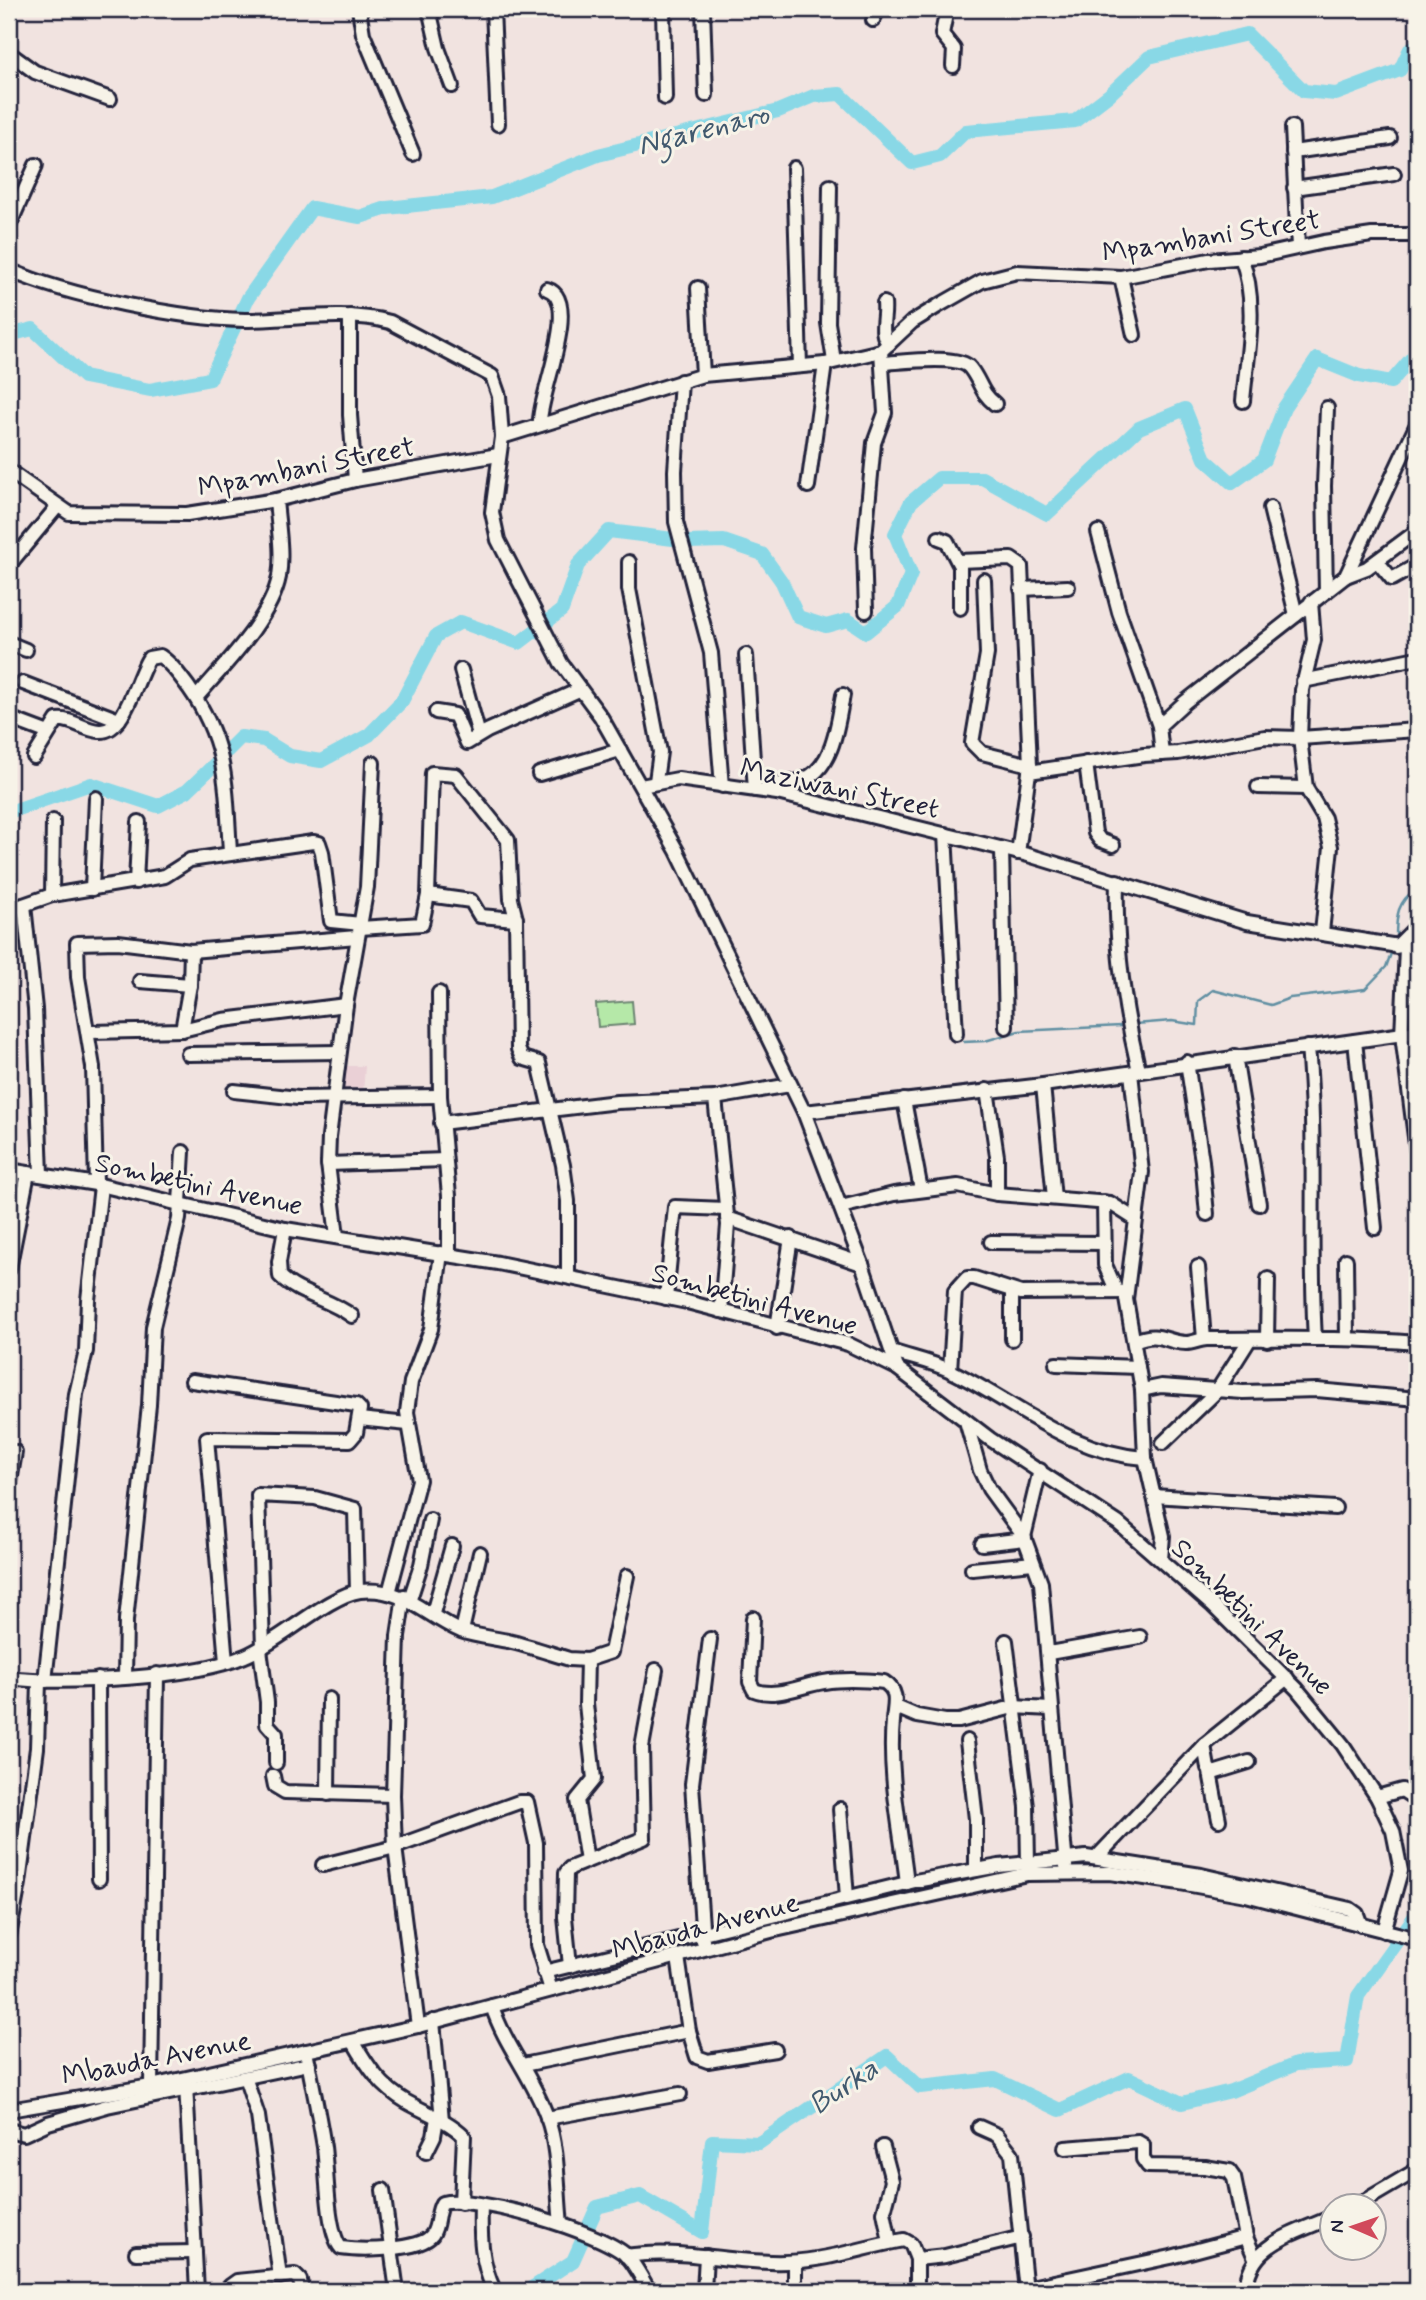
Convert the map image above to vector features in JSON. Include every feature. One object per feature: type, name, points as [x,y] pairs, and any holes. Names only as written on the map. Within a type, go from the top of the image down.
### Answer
[{"type":"street","points":[[359,9],[363,34],[413,154]]},
{"type":"street","points":[[429,9],[438,48],[452,86]]},
{"type":"street","points":[[493,9],[498,124]]},
{"type":"street","points":[[663,9],[665,98]]},
{"type":"street","points":[[703,9],[706,94]]},
{"type":"street","points":[[947,9],[942,34],[954,49],[953,66]]},
{"type":"street","points":[[9,53],[35,72],[110,99]]},
{"type":"street","points":[[1292,127],[1298,247]]},
{"type":"street","points":[[1293,152],[1390,138]]},
{"type":"street","points":[[9,226],[36,165]]},
{"type":"street","points":[[794,168],[800,366]]},
{"type":"street","points":[[1294,188],[1394,174]]},
{"type":"street","points":[[808,485],[830,363],[830,186]]},
{"type":"street","name":"Mpambani Street","points":[[884,353],[912,322],[970,287],[997,276],[1017,272],[1121,277],[1209,260],[1372,235],[1417,235]]},
{"type":"street","points":[[1241,257],[1250,296],[1243,401]]},
{"type":"street","points":[[9,270],[89,296],[230,320],[350,316],[390,322],[492,376],[499,396],[502,437],[492,512],[495,530],[561,663],[601,717],[641,786],[726,950],[804,1112],[841,1206],[894,1352],[897,1368]]},
{"type":"street","points":[[1121,277],[1134,335]]},
{"type":"street","points":[[698,288],[703,375]]},
{"type":"street","points":[[540,425],[549,376],[558,352],[560,310],[557,296],[547,289]]},
{"type":"street","points":[[866,611],[862,563],[874,443],[885,413],[882,330],[884,303]]},
{"type":"street","points":[[350,316],[350,401],[355,480]]},
{"type":"street","points":[[502,437],[703,375],[830,363],[884,353],[957,360],[968,366],[983,394],[995,404]]},
{"type":"street","points":[[681,381],[675,471],[676,522],[711,653],[722,786]]},
{"type":"street","points":[[1326,593],[1324,486],[1327,408]]},
{"type":"street","points":[[1346,576],[1417,424]]},
{"type":"street","name":"Mpambani Street","points":[[9,471],[57,507],[78,514],[187,514],[276,500],[355,480],[498,455]]},
{"type":"street","points":[[196,698],[254,628],[276,587],[280,547],[276,500]]},
{"type":"street","points":[[9,565],[57,507]]},
{"type":"street","points":[[1270,508],[1296,614]]},
{"type":"street","points":[[1159,726],[1311,602],[1346,576],[1377,561],[1417,531]]},
{"type":"street","points":[[1098,532],[1119,612],[1159,726],[1162,754]]},
{"type":"street","points":[[939,538],[947,541],[958,561],[960,608]]},
{"type":"street","points":[[958,561],[1017,561],[1021,566],[1030,768],[1023,854]]},
{"type":"street","points":[[1377,561],[1392,579],[1417,565]]},
{"type":"street","points":[[629,562],[629,589],[660,752],[656,781]]},
{"type":"street","points":[[984,580],[987,654],[972,743],[982,753],[1030,768],[1162,754],[1265,737],[1300,738],[1417,730]]},
{"type":"street","points":[[1021,589],[1068,587]]},
{"type":"street","points":[[1311,602],[1313,649],[1303,681],[1300,738],[1306,788],[1324,818],[1331,847],[1322,932]]},
{"type":"street","points":[[9,643],[26,650]]},
{"type":"street","points":[[34,757],[53,722],[61,719],[101,732],[119,720],[145,663],[155,655],[166,661],[196,698],[213,729],[223,761],[230,852]]},
{"type":"street","points":[[746,655],[760,790],[776,784],[803,780],[819,771],[837,727],[843,695]]},
{"type":"street","points":[[1303,681],[1417,658]]},
{"type":"street","points":[[461,670],[479,735]]},
{"type":"street","points":[[23,684],[119,720]]},
{"type":"street","points":[[436,712],[455,715],[467,743],[579,690]]},
{"type":"street","points":[[9,718],[47,732]]},
{"type":"street","points":[[539,774],[621,750]]},
{"type":"street","points":[[338,1236],[328,1164],[333,1096],[371,841],[373,762]]},
{"type":"street","points":[[1086,763],[1095,833],[1100,840],[1113,845]]},
{"type":"street","points":[[9,1936],[37,1748],[42,1681],[74,1410],[86,1351],[98,1185],[90,1032],[78,977],[77,943],[118,942],[191,951],[359,929],[421,925],[426,916],[428,895],[432,773],[435,771],[457,776],[508,840],[511,899],[516,919],[518,1049],[522,1058],[539,1063],[551,1112],[568,1201],[568,1277]]},
{"type":"street","name":"Maziwani Street","points":[[641,786],[656,781],[678,779],[760,790],[1023,854],[1247,922],[1322,932],[1400,947]]},
{"type":"street","points":[[1258,788],[1306,788]]},
{"type":"street","points":[[92,889],[96,798]]},
{"type":"street","points":[[52,895],[53,821]]},
{"type":"street","points":[[136,882],[139,822]]},
{"type":"street","points":[[945,834],[956,1034]]},
{"type":"street","points":[[9,911],[52,895],[169,874],[190,860],[230,852],[319,843],[329,918],[333,923],[359,929]]},
{"type":"street","points":[[1002,850],[1006,1027]]},
{"type":"street","points":[[1117,881],[1116,913],[1122,998],[1135,1072],[1142,1156],[1135,1219],[1121,1292]]},
{"type":"street","points":[[428,895],[471,901],[480,916],[516,919]]},
{"type":"street","points":[[9,1269],[35,1174],[36,1031],[24,905]]},
{"type":"street","points":[[1417,926],[1400,947],[1402,1035],[1417,1153]]},
{"type":"street","points":[[181,1030],[190,985],[191,951]]},
{"type":"street","points":[[140,981],[190,985]]},
{"type":"street","points":[[389,1592],[419,1477],[408,1424],[411,1382],[435,1308],[445,1254],[449,1196],[441,1123],[439,993]]},
{"type":"street","points":[[90,1032],[181,1030],[223,1020],[346,1005]]},
{"type":"street","points":[[804,1112],[1042,1085],[1187,1062],[1417,1032]]},
{"type":"street","points":[[1355,1041],[1375,1228]]},
{"type":"street","points":[[1308,1047],[1314,1109],[1311,1266],[1315,1339]]},
{"type":"street","points":[[188,1054],[339,1052]]},
{"type":"street","points":[[1234,1056],[1259,1204]]},
{"type":"street","points":[[1187,1062],[1207,1214]]},
{"type":"street","points":[[441,1123],[551,1112],[617,1102],[715,1098],[790,1085]]},
{"type":"street","points":[[1042,1085],[1054,1198]]},
{"type":"street","points":[[987,1090],[997,1156],[997,1194]]},
{"type":"street","points":[[234,1091],[286,1097],[440,1096]]},
{"type":"street","points":[[715,1098],[726,1214],[721,1311]]},
{"type":"street","points":[[904,1100],[921,1190]]},
{"type":"street","points":[[125,1677],[126,1620],[149,1405],[153,1327],[181,1204],[183,1152]]},
{"type":"street","points":[[328,1164],[445,1160]]},
{"type":"street","name":"Sombetini Avenue","points":[[9,1170],[98,1185],[285,1229],[445,1254],[666,1298],[848,1344],[897,1368],[966,1421],[1118,1523],[1161,1559],[1287,1678],[1330,1728],[1377,1797],[1393,1832],[1401,1871],[1384,1931]]},
{"type":"street","points":[[841,1206],[921,1190],[958,1186],[997,1194],[1104,1202],[1116,1206],[1135,1219]]},
{"type":"street","points":[[1104,1202],[1107,1272],[1121,1292],[1134,1341],[1142,1390],[1145,1458],[1163,1536],[1161,1559]]},
{"type":"street","points":[[666,1298],[675,1208],[726,1214],[862,1264]]},
{"type":"street","points":[[285,1229],[279,1262],[280,1276],[290,1284],[337,1304],[352,1316]]},
{"type":"street","points":[[777,1328],[791,1238]]},
{"type":"street","points":[[991,1242],[1104,1243]]},
{"type":"street","points":[[1346,1260],[1347,1339]]},
{"type":"street","points":[[1198,1267],[1204,1339]]},
{"type":"street","points":[[950,1370],[957,1286],[967,1278],[1012,1291],[1121,1292]]},
{"type":"street","points":[[1267,1340],[1268,1279]]},
{"type":"street","points":[[1012,1291],[1012,1339]]},
{"type":"street","points":[[1134,1341],[1156,1335],[1186,1343],[1204,1339],[1248,1342],[1347,1339],[1417,1343]]},
{"type":"street","points":[[1163,1443],[1217,1391],[1248,1342]]},
{"type":"street","points":[[894,1352],[950,1370],[1056,1433],[1103,1451],[1145,1458]]},
{"type":"street","points":[[1056,1364],[1138,1367]]},
{"type":"street","points":[[192,1381],[359,1407],[355,1437],[350,1440],[207,1438],[226,1662]]},
{"type":"street","points":[[1142,1390],[1180,1386],[1217,1391],[1317,1390],[1417,1399]]},
{"type":"street","points":[[359,1419],[408,1424]]},
{"type":"street","points":[[966,1421],[980,1470],[989,1489],[1025,1538],[1044,1596],[1065,1866]]},
{"type":"street","points":[[9,1488],[15,1451]]},
{"type":"street","points":[[1025,1538],[1040,1470]]},
{"type":"street","points":[[357,1591],[356,1511],[353,1507],[314,1498],[258,1495],[261,1648],[267,1724],[274,1730],[277,1739],[275,1786],[285,1792],[393,1795]]},
{"type":"street","points":[[1154,1496],[1335,1508]]},
{"type":"street","points":[[418,2026],[395,1847],[393,1795],[398,1636],[407,1598],[421,1565],[430,1520]]},
{"type":"street","points":[[982,1544],[1025,1538]]},
{"type":"street","points":[[433,1613],[452,1546]]},
{"type":"street","points":[[462,1631],[480,1553]]},
{"type":"street","points":[[972,1569],[1033,1563]]},
{"type":"street","points":[[9,1678],[42,1681],[98,1679],[158,1674],[226,1662],[261,1648],[357,1591],[389,1592],[407,1598],[462,1631],[569,1659],[587,1660],[611,1652],[627,1576]]},
{"type":"street","points":[[753,1618],[750,1682],[754,1690],[769,1694],[826,1681],[877,1681],[889,1685],[896,1698],[897,1707],[893,1718],[894,1775],[907,1883]]},
{"type":"street","points":[[1049,1653],[1140,1637]]},
{"type":"street","points":[[704,1950],[692,1783],[710,1639]]},
{"type":"street","points":[[1006,1641],[1027,1807],[1028,1863]]},
{"type":"street","points":[[587,1660],[586,1704],[594,1779],[577,1800],[587,1861]]},
{"type":"street","points":[[570,1966],[563,1879],[570,1868],[644,1838],[642,1746],[656,1670]]},
{"type":"street","points":[[151,2086],[158,1674]]},
{"type":"street","points":[[1097,1857],[1204,1745],[1287,1678]]},
{"type":"street","points":[[98,1679],[99,1879]]},
{"type":"street","points":[[328,1794],[329,1699]]},
{"type":"street","points":[[897,1707],[929,1719],[959,1721],[1013,1707],[1051,1709]]},
{"type":"street","points":[[967,1741],[976,1819],[976,1870]]},
{"type":"street","points":[[1204,1745],[1219,1820]]},
{"type":"street","points":[[1210,1772],[1249,1762]]},
{"type":"street","points":[[1377,1797],[1402,1790],[1417,1800]]},
{"type":"street","points":[[323,1866],[395,1847],[519,1802],[527,1802],[536,1843],[536,1930],[544,1972],[551,1990]]},
{"type":"street","points":[[840,1809],[847,1897]]},
{"type":"street","points":[[544,1972],[907,1883],[1028,1863],[1065,1866],[1097,1857],[1237,1882],[1350,1909],[1357,1914],[1361,1925]]},
{"type":"street","name":"Mbauda Avenue","points":[[9,2110],[307,2058],[353,2041],[771,1931],[1065,1866],[1246,1895],[1417,1939]]},
{"type":"street","points":[[678,1957],[694,2053],[708,2061],[775,2050]]},
{"type":"street","points":[[492,2006],[509,2047],[523,2065],[547,2118],[554,2147],[561,2224]]},
{"type":"street","points":[[426,2152],[439,2119],[433,2021]]},
{"type":"street","points":[[523,2065],[689,2031]]},
{"type":"street","points":[[353,2041],[377,2080],[405,2102],[459,2131],[465,2143],[460,2203]]},
{"type":"street","points":[[9,2130],[24,2134],[48,2123],[93,2110],[246,2080],[307,2058],[338,2245],[349,2249],[393,2248],[430,2238],[442,2203],[481,2206],[561,2224],[626,2256],[649,2291]]},
{"type":"street","points":[[186,2078],[197,2291]]},
{"type":"street","points":[[246,2080],[258,2116],[277,2282]]},
{"type":"street","points":[[547,2118],[680,2094]]},
{"type":"street","points":[[979,2127],[997,2135],[1012,2154],[1026,2290],[1171,2257],[1246,2236]]},
{"type":"street","points":[[1065,2148],[1139,2142],[1148,2166],[1205,2167],[1229,2171],[1234,2178],[1246,2236],[1255,2258]]},
{"type":"street","points":[[883,2147],[892,2181],[884,2212],[890,2242]]},
{"type":"street","points":[[1380,2192],[1417,2170]]},
{"type":"street","points":[[383,2190],[397,2291]]},
{"type":"street","points":[[481,2206],[480,2241],[485,2269],[494,2290]]},
{"type":"street","points":[[1245,2291],[1248,2267],[1255,2258],[1266,2248],[1318,2224]]},
{"type":"street","points":[[917,2259],[945,2256],[1021,2237]]},
{"type":"street","points":[[626,2256],[667,2253],[795,2262],[832,2258],[890,2242],[908,2241],[917,2259],[917,2291]]},
{"type":"street","points":[[136,2253],[195,2252]]},
{"type":"street","points":[[704,2291],[706,2256]]},
{"type":"street","points":[[795,2262],[795,2291]]},
{"type":"street","points":[[230,2291],[232,2283],[237,2281],[277,2282],[298,2276],[302,2291]]},
{"type":"shaded area","points":[[342,1066],[365,1066],[363,1093],[338,1092]]},
{"type":"green space","points":[[632,1001],[634,1024],[598,1027],[596,1004]]},
{"type":"waterway","name":"Ngarenaro","points":[[9,335],[33,329],[84,377],[150,390],[210,379],[248,298],[312,208],[360,217],[387,208],[492,197],[598,155],[778,111],[814,96],[840,94],[912,163],[940,156],[966,131],[1075,121],[1109,95],[1149,57],[1247,34],[1304,91],[1336,94],[1400,70],[1410,49],[1417,46]]},
{"type":"waterway","points":[[687,542],[724,541],[762,554],[782,582],[798,617],[826,626],[848,620],[866,632],[898,606],[911,574],[895,534],[911,502],[939,478],[982,478],[1047,514],[1139,428],[1185,409],[1205,459],[1232,483],[1264,460],[1284,408],[1317,359],[1359,376],[1391,382],[1417,352]]},
{"type":"waterway","points":[[548,621],[562,610],[578,565],[609,531],[673,539]]},
{"type":"waterway","points":[[227,751],[241,737],[264,740],[290,756],[321,761],[369,735],[402,701],[436,636],[461,622],[519,643],[536,630]]},
{"type":"waterway","points":[[9,812],[91,784],[158,806],[187,791],[217,762]]},
{"type":"waterway","points":[[1396,939],[1399,910],[1405,898],[1417,888]]},
{"type":"waterway","points":[[1135,1024],[1172,1021],[1197,1025],[1198,1001],[1213,990],[1271,1005],[1290,998],[1365,989],[1386,967],[1393,948]]},
{"type":"waterway","points":[[964,1042],[985,1041],[1019,1031],[1121,1026]]},
{"type":"waterway","name":"Burka","points":[[527,2291],[573,2261],[597,2207],[640,2196],[702,2232],[712,2141],[759,2143],[887,2056],[920,2087],[995,2079],[1060,2110],[1129,2078],[1182,2103],[1231,2091],[1296,2064],[1347,2061],[1358,1996],[1417,1913]]}]
